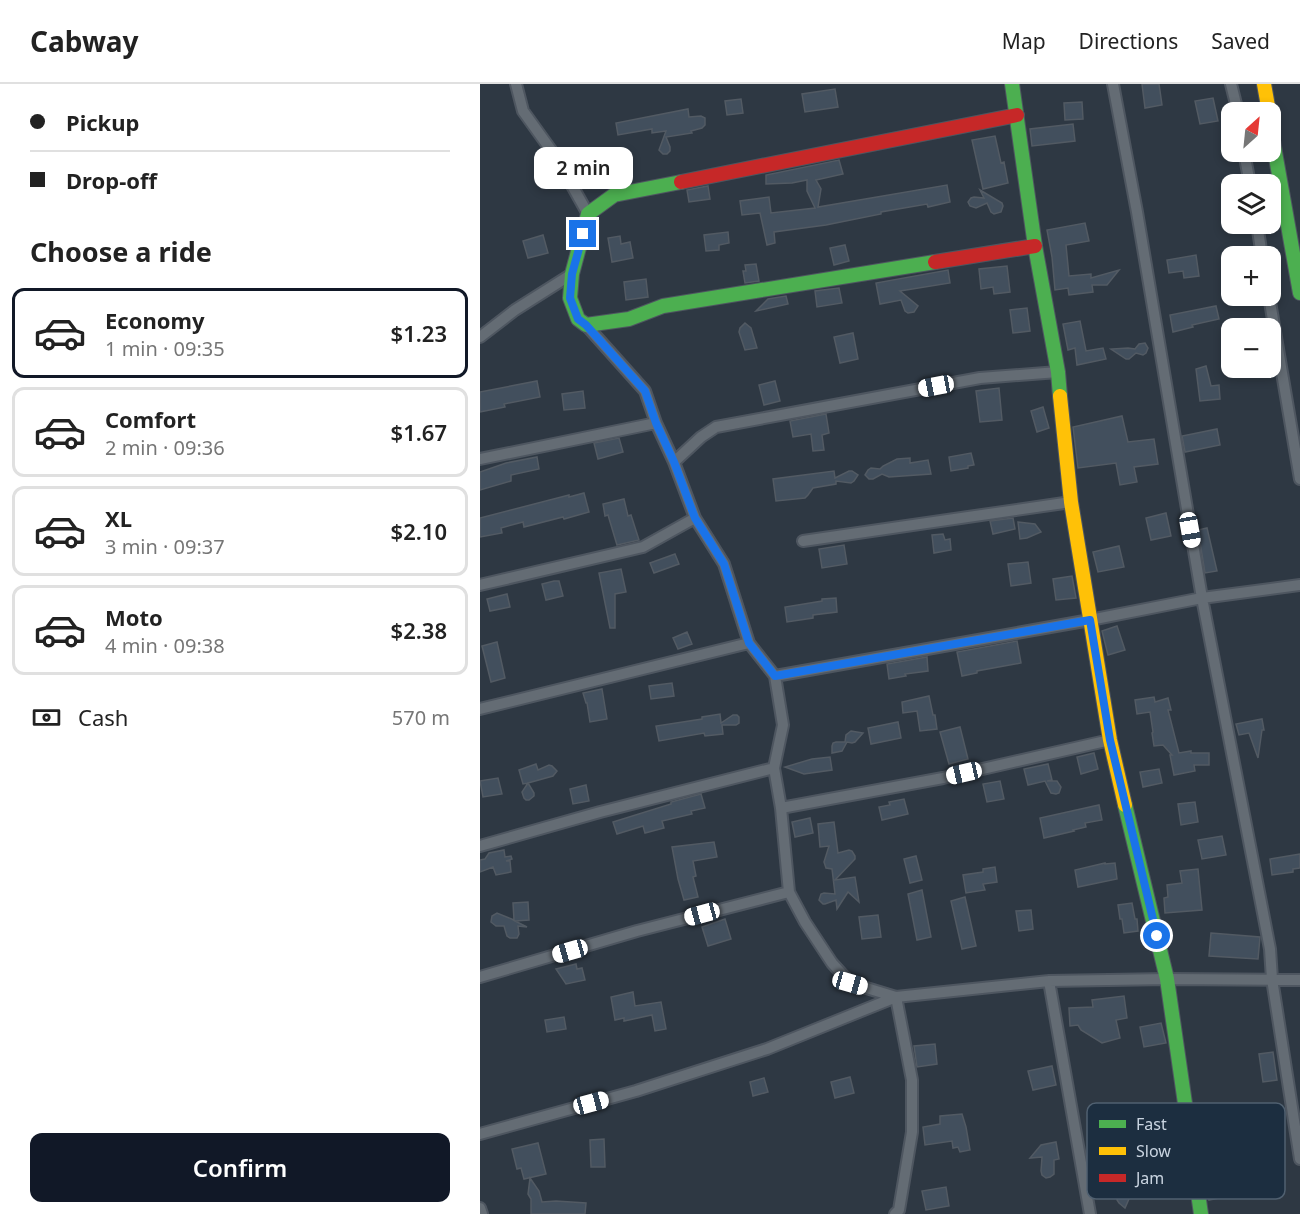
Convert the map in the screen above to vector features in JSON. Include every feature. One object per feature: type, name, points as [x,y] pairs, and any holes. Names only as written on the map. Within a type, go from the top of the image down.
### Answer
[{"type":"street","points":[[516,84],[524,111],[556,157],[588,214]]},
{"type":"street","points":[[1012,84],[1035,246],[1058,372],[1071,502],[1110,740],[1167,979],[1185,1103]]},
{"type":"street","points":[[1113,84],[1137,212],[1202,598],[1270,950],[1272,979],[1300,1159]]},
{"type":"street","points":[[1231,84],[1236,102]]},
{"type":"street","points":[[1264,84],[1267,102]]},
{"type":"street","points":[[896,997],[850,983],[832,963],[805,922],[789,892],[781,808],[774,768],[783,725],[775,676],[749,643],[724,564],[695,518],[645,391],[578,319],[570,298],[572,274],[588,214],[614,195],[1017,115]]},
{"type":"street","points":[[1277,162],[1300,293]]},
{"type":"street","points":[[586,325],[629,319],[663,306],[1035,246]]},
{"type":"street","points":[[480,337],[515,310],[572,274]]},
{"type":"street","points":[[1271,306],[1300,479]]},
{"type":"street","points":[[674,462],[701,437],[716,427],[980,378],[1058,372]]},
{"type":"street","points":[[480,459],[656,423]]},
{"type":"street","points":[[802,541],[1071,502]]},
{"type":"street","points":[[480,585],[643,547],[695,518]]},
{"type":"street","points":[[775,676],[1202,598],[1300,585]]},
{"type":"street","points":[[480,709],[749,643]]},
{"type":"street","points":[[781,808],[943,778],[1110,740]]},
{"type":"street","points":[[480,846],[600,812],[774,768]]},
{"type":"street","points":[[480,977],[637,931],[789,892]]},
{"type":"street","points":[[480,1134],[636,1091],[767,1049],[896,997],[1049,981],[1300,980]]},
{"type":"street","points":[[1049,981],[1087,1197]]},
{"type":"street","points":[[896,997],[912,1080],[912,1132],[899,1212]]},
{"type":"street","points":[[1087,1199],[1090,1214]]},
{"type":"street","points":[[1199,1199],[1201,1214]]},
{"type":"street","points":[[480,1208],[482,1214]]},
{"type":"building","points":[[1142,84],[1159,84],[1162,105],[1145,108]]},
{"type":"building","points":[[835,89],[838,107],[805,112],[802,94]]},
{"type":"building","points":[[1213,98],[1218,121],[1200,124],[1195,101]]},
{"type":"building","points":[[741,99],[743,113],[727,115],[725,101]]},
{"type":"building","points":[[1082,102],[1083,119],[1065,120],[1064,103]]},
{"type":"building","points":[[688,109],[689,117],[705,118],[705,125],[691,131],[692,133],[666,137],[670,147],[667,154],[659,150],[666,131],[652,133],[652,129],[618,135],[616,123]]},
{"type":"building","points":[[1073,124],[1075,141],[1032,146],[1030,129]]},
{"type":"building","points":[[995,136],[1008,183],[983,189],[972,140]]},
{"type":"building","points":[[839,160],[843,174],[816,180],[821,189],[818,207],[947,185],[950,202],[928,207],[927,204],[826,225],[774,232],[775,243],[767,245],[760,213],[742,215],[740,201],[769,197],[771,213],[815,208],[807,191],[807,180],[766,184],[766,175]]},
{"type":"building","points":[[708,186],[710,199],[689,202],[687,190]]},
{"type":"building","points":[[980,190],[1002,203],[1001,212],[994,214],[987,203],[976,208],[970,206],[968,202],[971,198],[984,198]]},
{"type":"building","points":[[1085,223],[1089,241],[1066,245],[1069,276],[1091,274],[1091,278],[1119,270],[1107,285],[1092,285],[1093,292],[1069,295],[1068,288],[1055,290],[1047,230]]},
{"type":"building","points":[[728,232],[729,243],[719,245],[719,250],[706,251],[704,235]]},
{"type":"building","points":[[543,235],[548,253],[528,258],[523,241]]},
{"type":"building","points":[[620,236],[621,244],[630,242],[633,258],[612,262],[608,238]]},
{"type":"building","points":[[845,245],[849,261],[834,265],[830,248]]},
{"type":"building","points":[[1196,255],[1199,276],[1184,278],[1183,271],[1169,273],[1167,260]]},
{"type":"building","points":[[756,264],[759,281],[745,283],[743,271],[746,271],[745,265]]},
{"type":"building","points":[[1007,266],[1010,292],[994,294],[993,287],[981,289],[979,269]]},
{"type":"building","points":[[948,270],[950,283],[900,291],[918,306],[914,312],[905,311],[901,300],[880,304],[876,283]]},
{"type":"building","points":[[646,279],[648,297],[626,300],[624,282]]},
{"type":"building","points":[[839,288],[842,303],[817,307],[815,291]]},
{"type":"building","points":[[786,296],[788,304],[756,311],[768,299]]},
{"type":"building","points":[[1216,306],[1219,319],[1173,332],[1170,315]]},
{"type":"building","points":[[1027,308],[1030,331],[1013,333],[1010,310]]},
{"type":"building","points":[[1080,321],[1086,351],[1103,348],[1106,359],[1077,365],[1075,348],[1068,350],[1063,324]]},
{"type":"building","points":[[745,323],[751,328],[757,348],[745,350],[739,332]]},
{"type":"building","points":[[853,333],[858,359],[840,363],[834,337]]},
{"type":"building","points":[[1145,343],[1148,348],[1146,353],[1143,355],[1136,353],[1129,359],[1111,349],[1135,349],[1139,344]]},
{"type":"building","points":[[1206,366],[1211,386],[1219,385],[1220,399],[1200,401],[1196,369]]},
{"type":"building","points":[[537,381],[540,397],[504,404],[505,407],[480,412],[480,392]]},
{"type":"building","points":[[775,381],[780,401],[764,405],[759,385]]},
{"type":"building","points":[[999,388],[1002,420],[980,422],[976,391]]},
{"type":"building","points":[[583,391],[585,408],[564,410],[562,394]]},
{"type":"building","points":[[1043,407],[1049,428],[1037,432],[1031,411]]},
{"type":"building","points":[[826,414],[829,433],[822,435],[824,450],[813,451],[811,434],[793,437],[790,421]]},
{"type":"building","points":[[1122,416],[1128,442],[1154,439],[1158,464],[1134,467],[1137,482],[1120,485],[1116,463],[1078,468],[1073,427]]},
{"type":"building","points":[[1217,429],[1220,445],[1185,452],[1182,436]]},
{"type":"building","points":[[619,438],[623,452],[598,459],[594,443]]},
{"type":"building","points":[[971,453],[974,465],[951,471],[949,457]]},
{"type":"building","points":[[537,457],[539,469],[511,475],[511,481],[480,490],[480,472],[506,463]]},
{"type":"building","points":[[910,458],[910,463],[928,460],[931,474],[889,477],[882,474],[873,479],[865,475],[871,468],[880,469],[897,459]]},
{"type":"building","points":[[834,471],[835,478],[849,471],[858,475],[851,483],[836,481],[836,484],[813,488],[805,498],[776,501],[773,479]]},
{"type":"building","points":[[584,493],[589,512],[524,527],[523,522],[501,528],[502,533],[480,537],[480,518]]},
{"type":"building","points":[[624,499],[628,516],[631,515],[639,540],[617,545],[608,515],[605,516],[603,504]]},
{"type":"building","points":[[1166,513],[1171,536],[1151,540],[1146,518]]},
{"type":"building","points":[[1013,518],[1015,529],[993,534],[990,521]]},
{"type":"building","points":[[1018,522],[1035,524],[1041,532],[1020,539]]},
{"type":"building","points":[[1207,528],[1217,571],[1205,573],[1198,530]]},
{"type":"building","points":[[943,534],[945,540],[950,539],[951,550],[934,553],[932,535]]},
{"type":"building","points":[[844,545],[847,564],[822,568],[819,549]]},
{"type":"building","points":[[1119,546],[1124,567],[1098,572],[1093,552]]},
{"type":"building","points":[[675,554],[679,564],[654,573],[650,563]]},
{"type":"building","points":[[1028,562],[1031,583],[1011,586],[1008,564]]},
{"type":"building","points":[[621,569],[626,592],[615,594],[615,628],[610,628],[599,573]]},
{"type":"building","points":[[1072,576],[1076,598],[1056,600],[1053,579]]},
{"type":"building","points":[[559,581],[563,596],[546,600],[542,584]]},
{"type":"building","points":[[507,594],[510,607],[490,611],[487,599]]},
{"type":"building","points":[[836,598],[837,612],[787,622],[785,607]]},
{"type":"building","points":[[1117,626],[1125,650],[1108,655],[1102,631]]},
{"type":"building","points":[[687,632],[692,644],[678,649],[673,638]]},
{"type":"building","points":[[1017,641],[1021,663],[962,676],[957,652]]},
{"type":"building","points":[[497,642],[505,678],[491,682],[482,646]]},
{"type":"building","points":[[927,657],[928,671],[889,679],[887,664]]},
{"type":"building","points":[[672,683],[674,696],[651,699],[649,686]]},
{"type":"building","points":[[602,689],[607,719],[590,722],[583,693]]},
{"type":"building","points":[[929,696],[937,729],[920,731],[917,711],[903,713],[902,702]]},
{"type":"building","points":[[1154,697],[1155,702],[1168,698],[1171,710],[1168,710],[1179,753],[1191,751],[1191,753],[1209,753],[1209,765],[1194,765],[1195,771],[1174,775],[1170,755],[1172,755],[1163,745],[1154,746],[1150,712],[1137,714],[1135,700]]},
{"type":"building","points":[[720,714],[721,723],[737,715],[739,723],[722,725],[723,734],[705,736],[704,733],[659,741],[656,726]]},
{"type":"building","points":[[1262,719],[1264,730],[1262,730],[1258,758],[1249,733],[1239,735],[1236,724]]},
{"type":"building","points":[[898,722],[901,738],[871,744],[868,728]]},
{"type":"building","points":[[960,727],[968,759],[949,764],[940,732]]},
{"type":"building","points":[[851,731],[863,733],[855,742],[847,742],[842,751],[832,753],[833,743],[845,742],[846,735]]},
{"type":"building","points":[[1094,753],[1098,769],[1081,774],[1077,757]]},
{"type":"building","points":[[830,757],[832,770],[804,774],[785,767],[812,759]]},
{"type":"building","points":[[536,764],[538,770],[549,765],[557,771],[553,776],[523,784],[519,770]]},
{"type":"building","points":[[1048,764],[1052,780],[1047,781],[1057,781],[1061,787],[1059,793],[1056,794],[1051,793],[1045,781],[1028,785],[1024,769]]},
{"type":"building","points":[[1159,769],[1162,783],[1143,787],[1140,772]]},
{"type":"building","points":[[498,778],[502,794],[483,797],[480,781]]},
{"type":"building","points":[[1000,781],[1004,799],[987,802],[983,784]]},
{"type":"building","points":[[528,783],[534,796],[526,800],[522,792]]},
{"type":"building","points":[[586,785],[589,801],[573,804],[570,789]]},
{"type":"building","points":[[701,794],[705,808],[691,811],[692,814],[662,821],[664,828],[645,833],[643,826],[617,834],[613,822]]},
{"type":"building","points":[[904,799],[908,814],[882,820],[879,807]]},
{"type":"building","points":[[1195,802],[1198,822],[1181,825],[1178,804]]},
{"type":"building","points":[[1099,805],[1102,820],[1085,823],[1086,827],[1074,831],[1044,838],[1040,818]]},
{"type":"building","points":[[810,818],[813,833],[795,837],[792,822]]},
{"type":"building","points":[[834,822],[838,853],[849,850],[855,856],[855,859],[835,880],[855,877],[859,902],[848,892],[837,909],[836,900],[823,904],[819,900],[821,894],[835,894],[832,869],[826,868],[824,862],[829,846],[820,847],[818,824]]},
{"type":"building","points":[[1222,836],[1226,855],[1202,859],[1198,840]]},
{"type":"building","points":[[714,842],[717,857],[693,861],[696,876],[693,877],[698,897],[684,900],[672,847]]},
{"type":"building","points":[[504,850],[505,857],[511,856],[512,859],[506,861],[510,861],[511,872],[496,875],[493,867],[480,872],[480,860],[485,859],[489,853]]},
{"type":"building","points":[[1300,854],[1300,868],[1293,869],[1293,872],[1272,875],[1270,859]]},
{"type":"building","points":[[916,856],[922,880],[910,883],[904,859]]},
{"type":"building","points":[[1115,863],[1117,879],[1078,887],[1075,870]]},
{"type":"building","points":[[995,867],[997,882],[983,884],[985,890],[966,893],[963,875],[983,872],[983,869]]},
{"type":"building","points":[[1198,869],[1202,910],[1165,913],[1164,898],[1168,897],[1167,885],[1182,883],[1180,871]]},
{"type":"building","points":[[922,890],[931,937],[917,940],[908,894]]},
{"type":"building","points":[[965,897],[976,946],[962,949],[951,901]]},
{"type":"building","points":[[528,902],[529,920],[515,921],[527,927],[518,926],[517,938],[510,938],[504,926],[496,926],[491,922],[492,916],[497,913],[514,920],[513,903]]},
{"type":"building","points":[[1132,903],[1138,931],[1124,933],[1118,905]]},
{"type":"building","points":[[1031,910],[1033,929],[1019,931],[1016,911]]},
{"type":"building","points":[[878,915],[881,937],[862,939],[859,917]]},
{"type":"building","points":[[725,919],[731,939],[708,946],[702,927]]},
{"type":"building","points":[[1211,933],[1260,937],[1258,959],[1209,956]]},
{"type":"building","points":[[576,964],[577,969],[582,968],[585,980],[566,984],[556,969]]},
{"type":"building","points":[[633,992],[635,1006],[661,1002],[666,1029],[655,1031],[652,1015],[624,1021],[624,1018],[615,1020],[611,997]]},
{"type":"building","points":[[1124,996],[1127,1018],[1116,1020],[1120,1038],[1102,1043],[1081,1030],[1078,1025],[1070,1026],[1069,1008],[1093,1007],[1092,1000]]},
{"type":"building","points":[[564,1017],[566,1029],[547,1032],[545,1020]]},
{"type":"building","points":[[1161,1023],[1166,1043],[1144,1047],[1140,1027]]},
{"type":"building","points":[[935,1044],[937,1064],[917,1067],[914,1046]]},
{"type":"building","points":[[1273,1052],[1277,1080],[1263,1082],[1259,1054]]},
{"type":"building","points":[[1052,1066],[1056,1085],[1033,1090],[1028,1071]]},
{"type":"building","points":[[850,1077],[854,1093],[835,1098],[831,1082]]},
{"type":"building","points":[[764,1078],[768,1092],[753,1096],[750,1082]]},
{"type":"building","points":[[962,1114],[970,1150],[960,1152],[958,1147],[953,1148],[952,1141],[925,1145],[923,1127],[940,1124],[940,1116]]},
{"type":"building","points":[[604,1139],[605,1167],[591,1167],[590,1140]]},
{"type":"building","points":[[1056,1142],[1059,1159],[1054,1160],[1054,1174],[1046,1178],[1041,1171],[1042,1157],[1030,1158],[1041,1145]]},
{"type":"building","points":[[538,1143],[546,1174],[524,1179],[521,1168],[517,1169],[512,1149]]},
{"type":"building","points":[[530,1178],[539,1191],[542,1202],[586,1203],[585,1214],[531,1214],[531,1199],[528,1194]]},
{"type":"building","points":[[946,1187],[949,1206],[926,1210],[922,1191]]},
{"type":"building","points":[[1117,1199],[1129,1199],[1125,1208]]},
{"type":"traffic: fast","points":[[1012,84],[1035,246],[1058,372],[1060,396]]},
{"type":"traffic: fast","points":[[1277,162],[1300,293]]},
{"type":"traffic: fast","points":[[681,182],[614,195],[588,214],[572,274],[570,298],[578,319],[586,325],[629,319],[663,306],[935,262]]},
{"type":"traffic: fast","points":[[1125,805],[1167,979],[1185,1103]]},
{"type":"traffic: fast","points":[[1199,1199],[1201,1214]]},
{"type":"traffic: slow","points":[[1264,84],[1267,102]]},
{"type":"traffic: slow","points":[[1060,396],[1071,502],[1110,740],[1125,805]]},
{"type":"traffic: jam","points":[[681,182],[1017,115]]},
{"type":"traffic: jam","points":[[935,262],[1035,246]]},
{"type":"route","points":[[583,234],[572,274],[570,298],[578,319],[645,391],[695,518],[724,564],[749,643],[775,676],[1090,620],[1110,740],[1157,936]]}]
